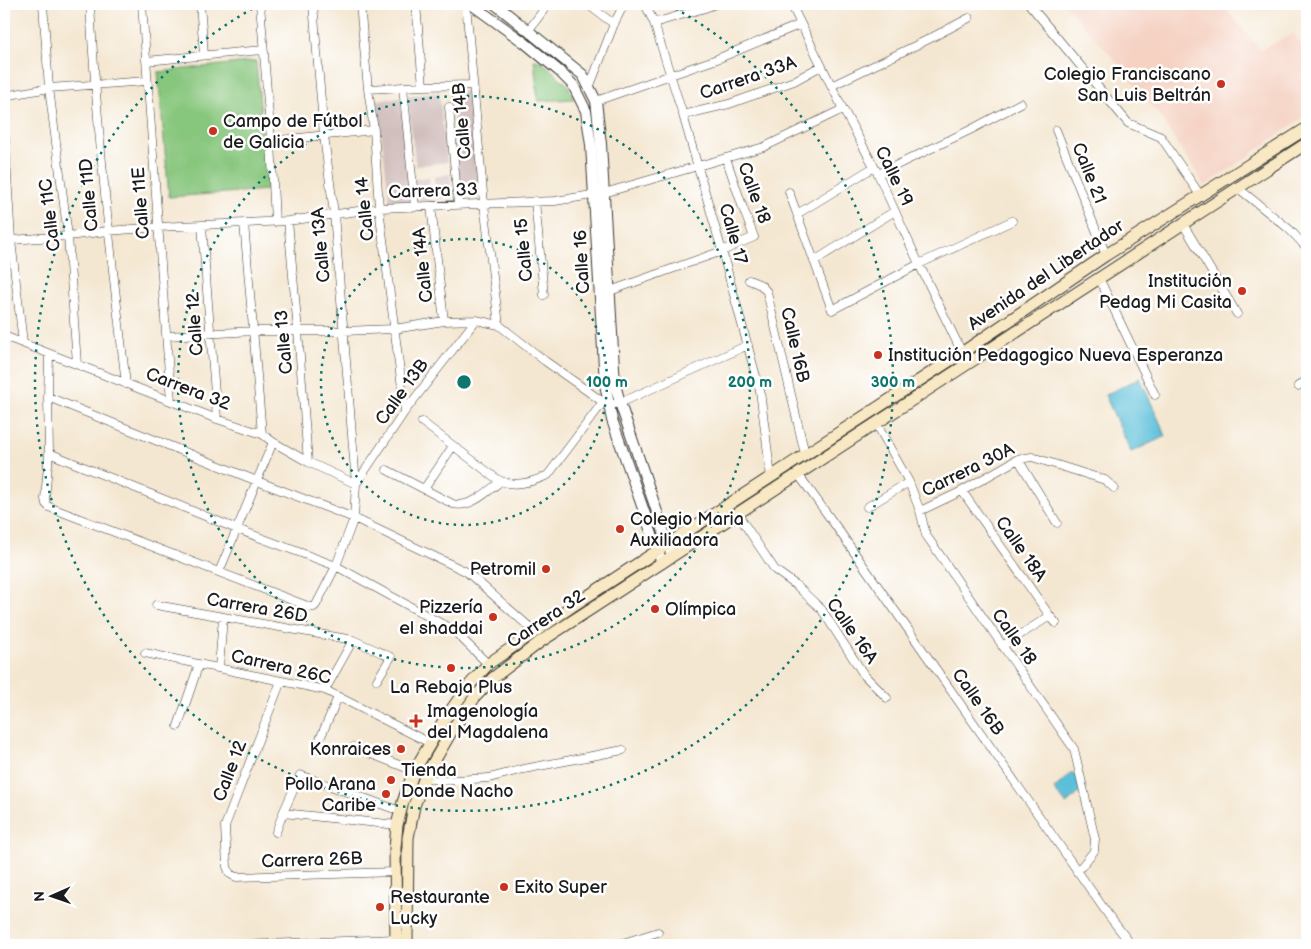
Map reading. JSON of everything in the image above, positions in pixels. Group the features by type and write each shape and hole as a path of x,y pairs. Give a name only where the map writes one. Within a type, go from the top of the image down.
{"main road":[{"name":"Avenida del Libertador","path":"407,945 408,838 420,774 430,743 444,720 466,689 488,664 534,631 962,352 1106,254 1307,128"},
{"name":"Avenida del Libertador","path":"672,556 1307,143"},
{"name":"Carrera 32","path":"454,727 475,697 492,678 540,642 672,556"},
{"name":"Avenida del Libertador","path":"396,942 395,848 400,811 420,774 454,727"}],"street":[{"name":"Calle 11C","path":"43,4 49,88 68,236 77,364"},
{"name":"Calle 11D","path":"90,4 94,84 108,231 126,384"},
{"name":"Calle 11E","path":"142,4 172,401"},
{"path":"200,4 204,55"},
{"path":"260,4 271,141 275,222"},
{"name":"Calle 13A","path":"219,572 314,607 336,566 354,518 356,484 334,214 324,136 313,4"},
{"name":"Calle 14","path":"360,4 368,90 374,130 379,208 405,411"},
{"path":"416,4 423,86"},
{"name":"Calle 14B","path":"466,4 484,204 499,324"},
{"name":"Calle 16","path":"471,4 525,42 559,71 573,85 586,111 599,194 610,291 615,385 672,556"},
{"name":"Calle 16","path":"495,4 583,75 596,101 602,144 599,194 606,404 662,563"},
{"path":"528,30 548,4"},
{"path":"587,4 614,24"},
{"path":"589,88 614,24 624,4"},
{"name":"Calle 17","path":"645,4 654,23 672,75 748,345 760,391 771,477"},
{"path":"654,23 715,4"},
{"name":"Calle 19","path":"791,4 831,86 876,171 967,363"},
{"path":"1029,4 1128,123 1161,137 1200,195"},
{"path":"831,86 969,18"},
{"path":"596,101 717,59 800,24"},
{"path":"146,61 263,50"},
{"name":"Carrera 33A","path":"683,115 729,104 794,81 821,66"},
{"path":"4,96 49,88 147,81"},
{"path":"368,90 473,85"},
{"name":"Calle 14A","path":"402,87 415,207"},
{"path":"796,214 876,171 970,130 1021,103"},
{"path":"450,107 458,205"},
{"name":"Carrera 33","path":"11,240 158,227 288,221 379,208 555,201 599,194 764,147 843,109"},
{"path":"4,126 6,189 23,343"},
{"path":"271,141 374,130"},
{"name":"Calle 21","path":"1056,130 1106,254"},
{"name":"Calle 18","path":"722,251 754,237 742,208 726,158"},
{"path":"1238,188 1289,229 1307,248"},
{"path":"789,192 832,310 919,264 1012,221"},
{"name":"Calle 15","path":"535,201 544,295"},
{"name":"Calle 14A","path":"431,206 444,321"},
{"path":"814,261 895,211"},
{"name":"Calle 13","path":"288,221 308,462"},
{"path":"244,223 262,434"},
{"path":"1183,224 1237,314"},
{"name":"Calle 12","path":"202,226 217,419"},
{"path":"610,291 722,251"},
{"path":"1099,278 1155,395"},
{"name":"Calle 16B","path":"749,280 760,285 767,292 806,454"},
{"path":"166,336 254,331 394,329 444,321 476,320 499,324 545,361 606,404 620,403 748,345"},
{"name":"Calle 13B","path":"356,484 405,411 476,320"},
{"name":"Carrera 32","path":"4,336 217,419 262,434 308,462 356,484"},
{"path":"49,354 49,453 46,499 46,504 49,506 219,572 273,442"},
{"path":"1298,386 1307,380"},
{"path":"48,397 354,518 467,572 534,631"},
{"path":"422,422 501,481 510,484 530,482 548,475 606,404"},
{"name":"Calle 18","path":"876,423 909,482 920,510 926,535 1074,749 1095,839 1094,851 1078,872"},
{"path":"424,489 453,446"},
{"path":"49,453 237,529 336,566 453,630 488,664"},
{"name":"Carrera 30A","path":"920,510 962,491 1018,459 1032,458 1105,480 1114,488"},
{"path":"1018,459 1057,523"},
{"path":"387,470 453,504 461,506 470,503 501,481"},
{"name":"Calle 16B","path":"798,474 1108,916 1130,943 1136,945"},
{"path":"866,507 909,482"},
{"name":"Calle 18A","path":"962,491 1056,623"},
{"name":"Calle 16A","path":"737,514 775,570 797,586 822,610 864,675 886,698"},
{"name":"Carrera 26D","path":"156,605 353,640 391,657 377,680"},
{"path":"1002,646 1050,616"},
{"path":"219,668 223,617"},
{"path":"324,690 353,640"},
{"name":"Carrera 26C","path":"145,653 324,690 430,743"},
{"path":"178,726 199,664"},
{"name":"Calle 12","path":"230,874 227,867 225,826 281,681"},
{"path":"316,748 338,697"},
{"path":"354,747 440,781 489,778 563,761 623,750"},
{"path":"276,832 300,775 400,811"},
{"path":"283,813 397,825"},
{"name":"Carrera 26B","path":"230,874 236,877 396,872"},
{"path":"621,945 658,932"},
{"path":"242,945 396,942"}],"shaded area":[{"name":"Colegio Franciscano San Luis Beltrán","path":"1064,4 1233,4 1226,9 1261,50 1294,33 1307,53 1307,115 1205,186 1159,115 1108,52"},
{"path":"469,91 479,194 459,196 452,93"},
{"path":"439,92 447,162 416,166 407,97"},
{"path":"401,98 412,203 390,205 377,100"},
{"path":"450,174 453,198 435,200 434,177"},
{"path":"429,177 431,201 416,201 413,179"}],"green space":[{"path":"534,60 541,61 568,85 574,99 538,101"},
{"name":"Campo de Fútbol de Galicia","path":"256,61 268,190 169,197 158,72"}],"water":[{"path":"1140,378 1166,436 1131,452 1105,395"},
{"path":"1072,772 1086,787 1066,804 1054,789"}],"place":[{"name":"Colegio Franciscano San Luis Beltrán","path":"1221,84"},
{"name":"Campo de Fútbol de Galicia","path":"213,131"},
{"name":"Institución Pedag Mi Casita","path":"1242,291"},
{"name":"Institución Pedagogico Nueva Esperanza","path":"878,355"},
{"name":"Colegio Maria Auxiliadora","path":"620,529"},
{"name":"Petromil","path":"546,569"},
{"name":"Olímpica","path":"655,609"},
{"name":"Pizzería el shaddai","path":"493,617"},
{"name":"La Rebaja Plus","path":"451,668"},
{"name":"Imagenología del Magdalena","path":"416,721"},
{"name":"Konraices","path":"401,749"},
{"name":"Tienda Donde Nacho","path":"391,780"},
{"name":"Pollo Arana Caribe","path":"386,794"},
{"name":"Exito Super","path":"504,887"},
{"name":"Restaurante Lucky","path":"380,907"}]}
